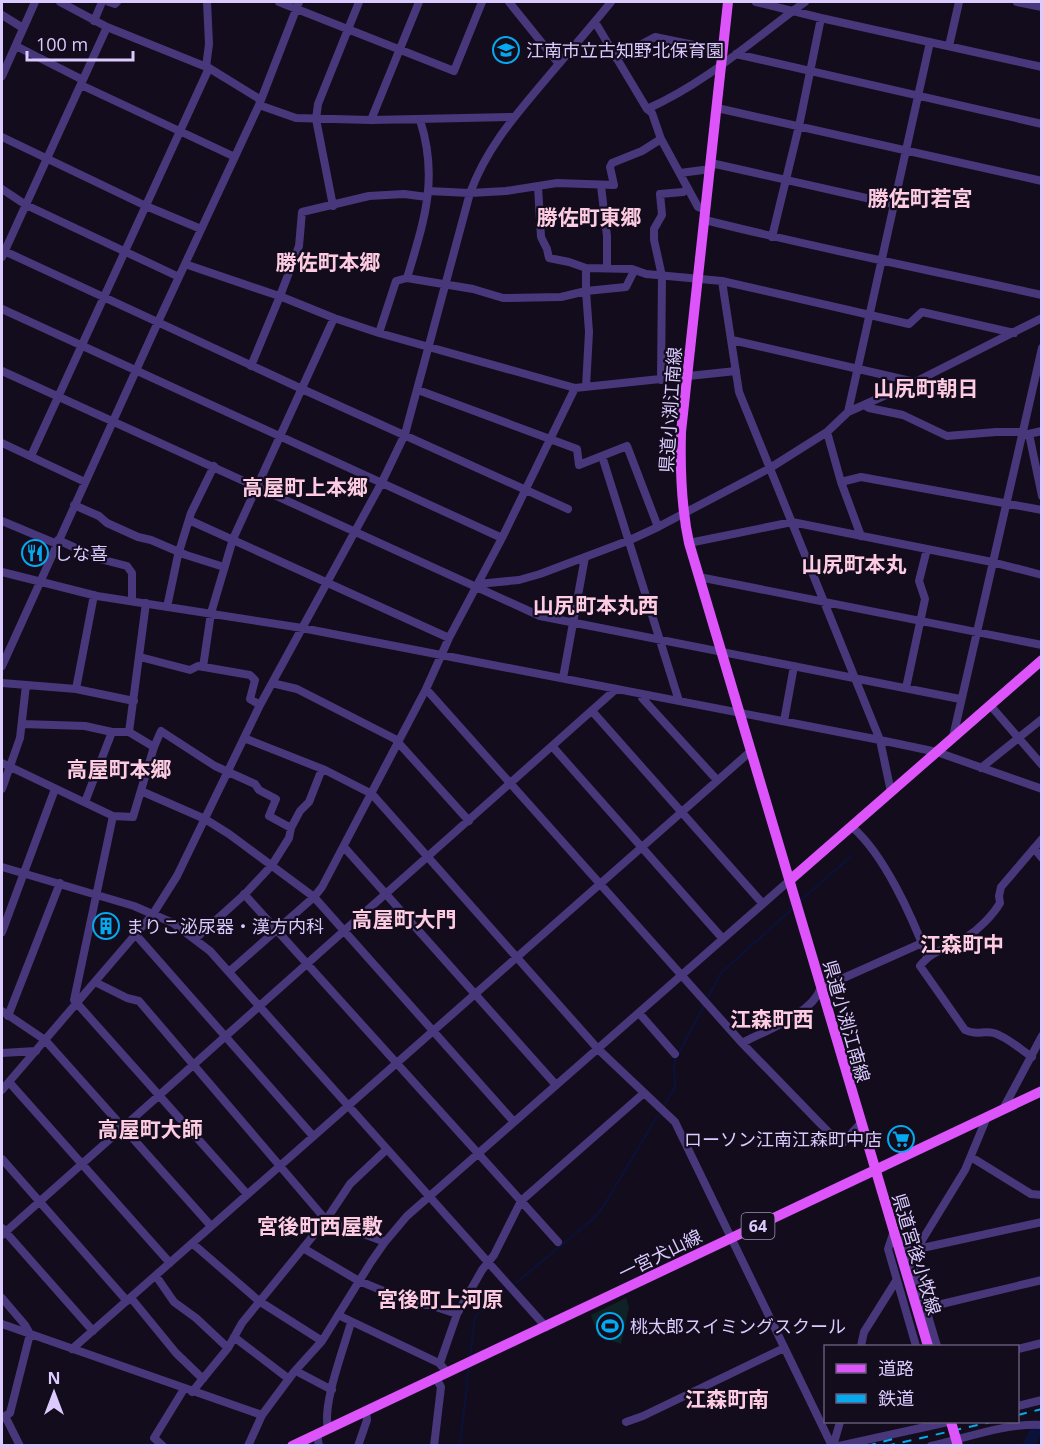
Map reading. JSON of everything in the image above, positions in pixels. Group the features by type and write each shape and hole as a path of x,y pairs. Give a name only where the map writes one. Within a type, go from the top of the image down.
{"main road":[{"name":"県道小渕江南線","path":"728,2 681,432 680,470 683,514 689,543 721,652 860,1124 876,1170"},
{"path":"790,880 1041,660"},
{"name":"一宮犬山線","path":"292,1446 1041,1091"},
{"name":"県道宮後小牧線","path":"876,1170 927,1345"},
{"path":"950,1423 963,1443"}],"street":[{"path":"2,76 35,2"},
{"path":"60,2 107,27 207,68 260,102 296,118 420,120 513,117"},
{"path":"94,21 102,2"},
{"path":"109,2 115,4 117,2"},
{"path":"31,456 207,68 209,44 207,2"},
{"path":"279,2 298,5 348,30 454,71 482,2"},
{"path":"333,206 316,118 318,104 359,2"},
{"path":"371,120 419,2"},
{"path":"509,2 559,64"},
{"path":"2,1090 153,914 177,876 260,705 328,583 405,434 470,193 491,147 513,117 611,2"},
{"path":"756,2 1041,67"},
{"path":"647,109 663,102 721,66 805,2"},
{"path":"950,46 959,2"},
{"path":"1017,2 1041,7"},
{"path":"2,666 260,102 298,5"},
{"path":"2,15 23,28"},
{"path":"772,237 800,126 821,18"},
{"path":"595,22 647,109 652,113 661,139 698,207 706,215 772,237 1041,295"},
{"path":"107,27 2,253 568,509"},
{"path":"616,58 655,37 723,51"},
{"path":"848,412 930,42"},
{"path":"16,45 82,82 235,157"},
{"path":"736,54 1041,124"},
{"path":"717,108 1041,181"},
{"path":"407,278 423,222 428,194 430,162 428,143 420,120"},
{"path":"2,137 201,230"},
{"path":"251,366 298,246 302,212 387,194 470,193 569,183 614,185 610,167 612,163 642,151 661,139"},
{"path":"680,173 711,166 893,204"},
{"path":"601,186 607,236 607,267"},
{"path":"538,187 541,237 549,258 586,268 607,267 662,276 722,281 909,324 922,312 1014,333"},
{"path":"2,189 26,205 179,276"},
{"path":"661,380 662,276 654,240 654,229 662,215 660,194 683,192 688,189"},
{"path":"185,264 379,333 575,388 736,371"},
{"path":"586,268 589,333 586,387"},
{"path":"379,333 396,281 407,278 473,289 503,298 561,297 586,291 626,287 634,271"},
{"path":"722,281 739,392 880,740 891,792"},
{"path":"2,309 502,538"},
{"path":"203,667 211,614 233,539 334,318"},
{"path":"477,586 519,580 658,528 770,468 827,432 848,412 915,382 1041,318"},
{"path":"732,340 915,382"},
{"path":"952,737 1005,504 1024,434 1040,364 1041,348"},
{"path":"2,371 540,616 960,699"},
{"path":"230,971 314,897 344,847 502,538 575,388"},
{"path":"418,390 577,449 579,465 627,446 658,528"},
{"path":"864,405 903,415 947,436 996,432 1024,434 1041,431"},
{"path":"827,432 861,536"},
{"path":"1024,434 1041,496"},
{"path":"2,443 85,482"},
{"path":"602,456 680,701"},
{"path":"167,607 179,552 189,520 214,466"},
{"path":"842,482 861,477 1041,510"},
{"path":"74,505 138,537 224,567"},
{"path":"189,520 449,638"},
{"path":"2,521 100,559 127,566 132,573 132,601"},
{"path":"689,543 792,522 992,562 1041,575"},
{"path":"906,688 925,599 919,581 927,549"},
{"path":"563,678 585,557"},
{"path":"2,572 94,596 302,628 880,740 937,752 1041,789"},
{"path":"699,577 1041,645"},
{"path":"76,689 94,596"},
{"path":"129,732 146,603"},
{"path":"140,657 190,670 195,666 249,675 255,680 250,699 260,705"},
{"path":"784,722 794,666"},
{"path":"2,683 76,689 134,701"},
{"path":"272,683 297,689 399,742 469,821"},
{"path":"2,789 6,765 22,724 26,685"},
{"path":"426,688 681,976 841,1145 860,1124"},
{"path":"93,1331 3,1231 39,1203 81,1163 616,689"},
{"path":"642,694 642,698 717,780"},
{"path":"990,705 1041,765"},
{"path":"592,711 763,904"},
{"path":"981,768 1041,719"},
{"path":"22,724 85,726 112,732 129,732 154,747"},
{"path":"6,765 113,816 133,817 161,731 228,773 255,784 260,790 276,799 269,816 291,828"},
{"path":"85,802 112,732"},
{"path":"244,738 322,769 372,794 598,1049 675,1122 833,1446"},
{"path":"552,746 723,939"},
{"path":"72,1349 751,752"},
{"path":"195,939 272,865 289,838 291,828 302,807 309,802 322,769"},
{"path":"2,932 56,789"},
{"path":"141,791 205,819 314,897 514,1122"},
{"path":"113,816 73,995 76,1003 247,1194"},
{"path":"852,827 863,836 894,886 927,956"},
{"path":"1032,1057 1003,1037 991,1032 973,1034 965,1030 920,966 927,956 969,936 996,910 1000,903 1001,887 1041,839"},
{"path":"344,847 556,1085"},
{"path":"1034,848 1041,858"},
{"path":"2,867 60,883 153,914 195,939 230,971 546,1327"},
{"path":"248,1446 262,1415 322,1341 385,1242 407,1216 790,880"},
{"path":"60,883 5,1014 45,1040 211,1226"},
{"path":"244,894 558,1242"},
{"path":"136,934 313,1136"},
{"path":"742,1043 792,1017 816,999 821,988 922,943"},
{"path":"95,982 127,998 139,1001 326,1220 385,1242"},
{"path":"639,1013 675,1054"},
{"path":"1003,1110 1041,1036"},
{"path":"2,1053 36,1051"},
{"path":"9,1082 170,1263"},
{"path":"440,1363 457,1314 482,1269 489,1262 521,1201 644,1093"},
{"path":"912,1251 954,1189 971,1157 987,1117"},
{"path":"163,1446 151,1442 188,1390 202,1379 228,1348 242,1323 326,1220 350,1184 387,1149"},
{"path":"971,1157 1032,1194 1041,1196"},
{"path":"2,1159 39,1203 202,1379"},
{"path":"912,1251 1041,1222"},
{"path":"915,1345 888,1249 893,1234 906,1243 912,1251 936,1345"},
{"path":"192,1243 260,1301 322,1341"},
{"path":"303,1248 359,1281 418,1305 430,1305 457,1314"},
{"path":"156,1276 174,1302 196,1318 228,1348"},
{"path":"925,1308 1041,1280"},
{"path":"861,1345 864,1332 896,1281"},
{"path":"2,1298 30,1334 6,1416"},
{"path":"338,1316 440,1363 448,1373"},
{"path":"328,1429 326,1421 332,1390 351,1322"},
{"path":"2,1324 262,1415"},
{"path":"234,1337 289,1379"},
{"path":"1019,1348 1041,1343"},
{"path":"626,1422 784,1348"},
{"path":"296,1371 332,1390"},
{"path":"434,1446 441,1387 436,1378"},
{"path":"1019,1406 1041,1400"},
{"path":"2,1405 20,1446"},
{"path":"358,1446 367,1420 366,1411"},
{"path":"833,1446 840,1423"},
{"path":"839,1446 944,1423"},
{"path":"931,1446 963,1443 1004,1428 1028,1424 1041,1425"},
{"path":"317,1434 319,1446"}],"green space":[{"name":"桃太郎スイミングスクール","path":"626,1298 629,1307 621,1344 598,1336 591,1315"}],"waterway":[{"path":"799,902 851,856"},
{"path":"707,999 721,973 793,908"},
{"path":"665,1104 675,1087 675,1060 705,1004"},
{"path":"516,1283 592,1220 603,1207 658,1115"},
{"path":"470,1358 475,1317 506,1291"},
{"path":"460,1446 469,1366"},
{"path":"1028,1446 1037,1430 1042,1427"}],"railway":[{"path":"1019,1415 1042,1409"},
{"path":"886,1446 987,1423"},
{"path":"867,1446 893,1439"}],"place":[{"name":"江南市立古知野北保育園","path":"506,50"},
{"name":"しな喜","path":"35,553"},
{"name":"まりこ泌尿器・漢方内科","path":"106,926"},
{"name":"ローソン江南江森町中店","path":"901,1139"},
{"name":"桃太郎スイミングスクール","path":"610,1326"}],"district":[{"name":"勝佐町若宮","path":"920,198"},
{"name":"勝佐町東郷","path":"589,217"},
{"name":"勝佐町本郷","path":"328,262"},
{"name":"山尻町朝日","path":"926,388"},
{"name":"高屋町上本郷","path":"305,487"},
{"name":"山尻町本丸","path":"854,564"},
{"name":"山尻町本丸西","path":"596,605"},
{"name":"高屋町本郷","path":"119,769"},
{"name":"高屋町大門","path":"404,919"},
{"name":"江森町中","path":"962,944"},
{"name":"江森町西","path":"772,1019"},
{"name":"高屋町大師","path":"150,1129"},
{"name":"宮後町西屋敷","path":"320,1226"},
{"name":"宮後町上河原","path":"440,1299"},
{"name":"江森町南","path":"727,1399"}]}
